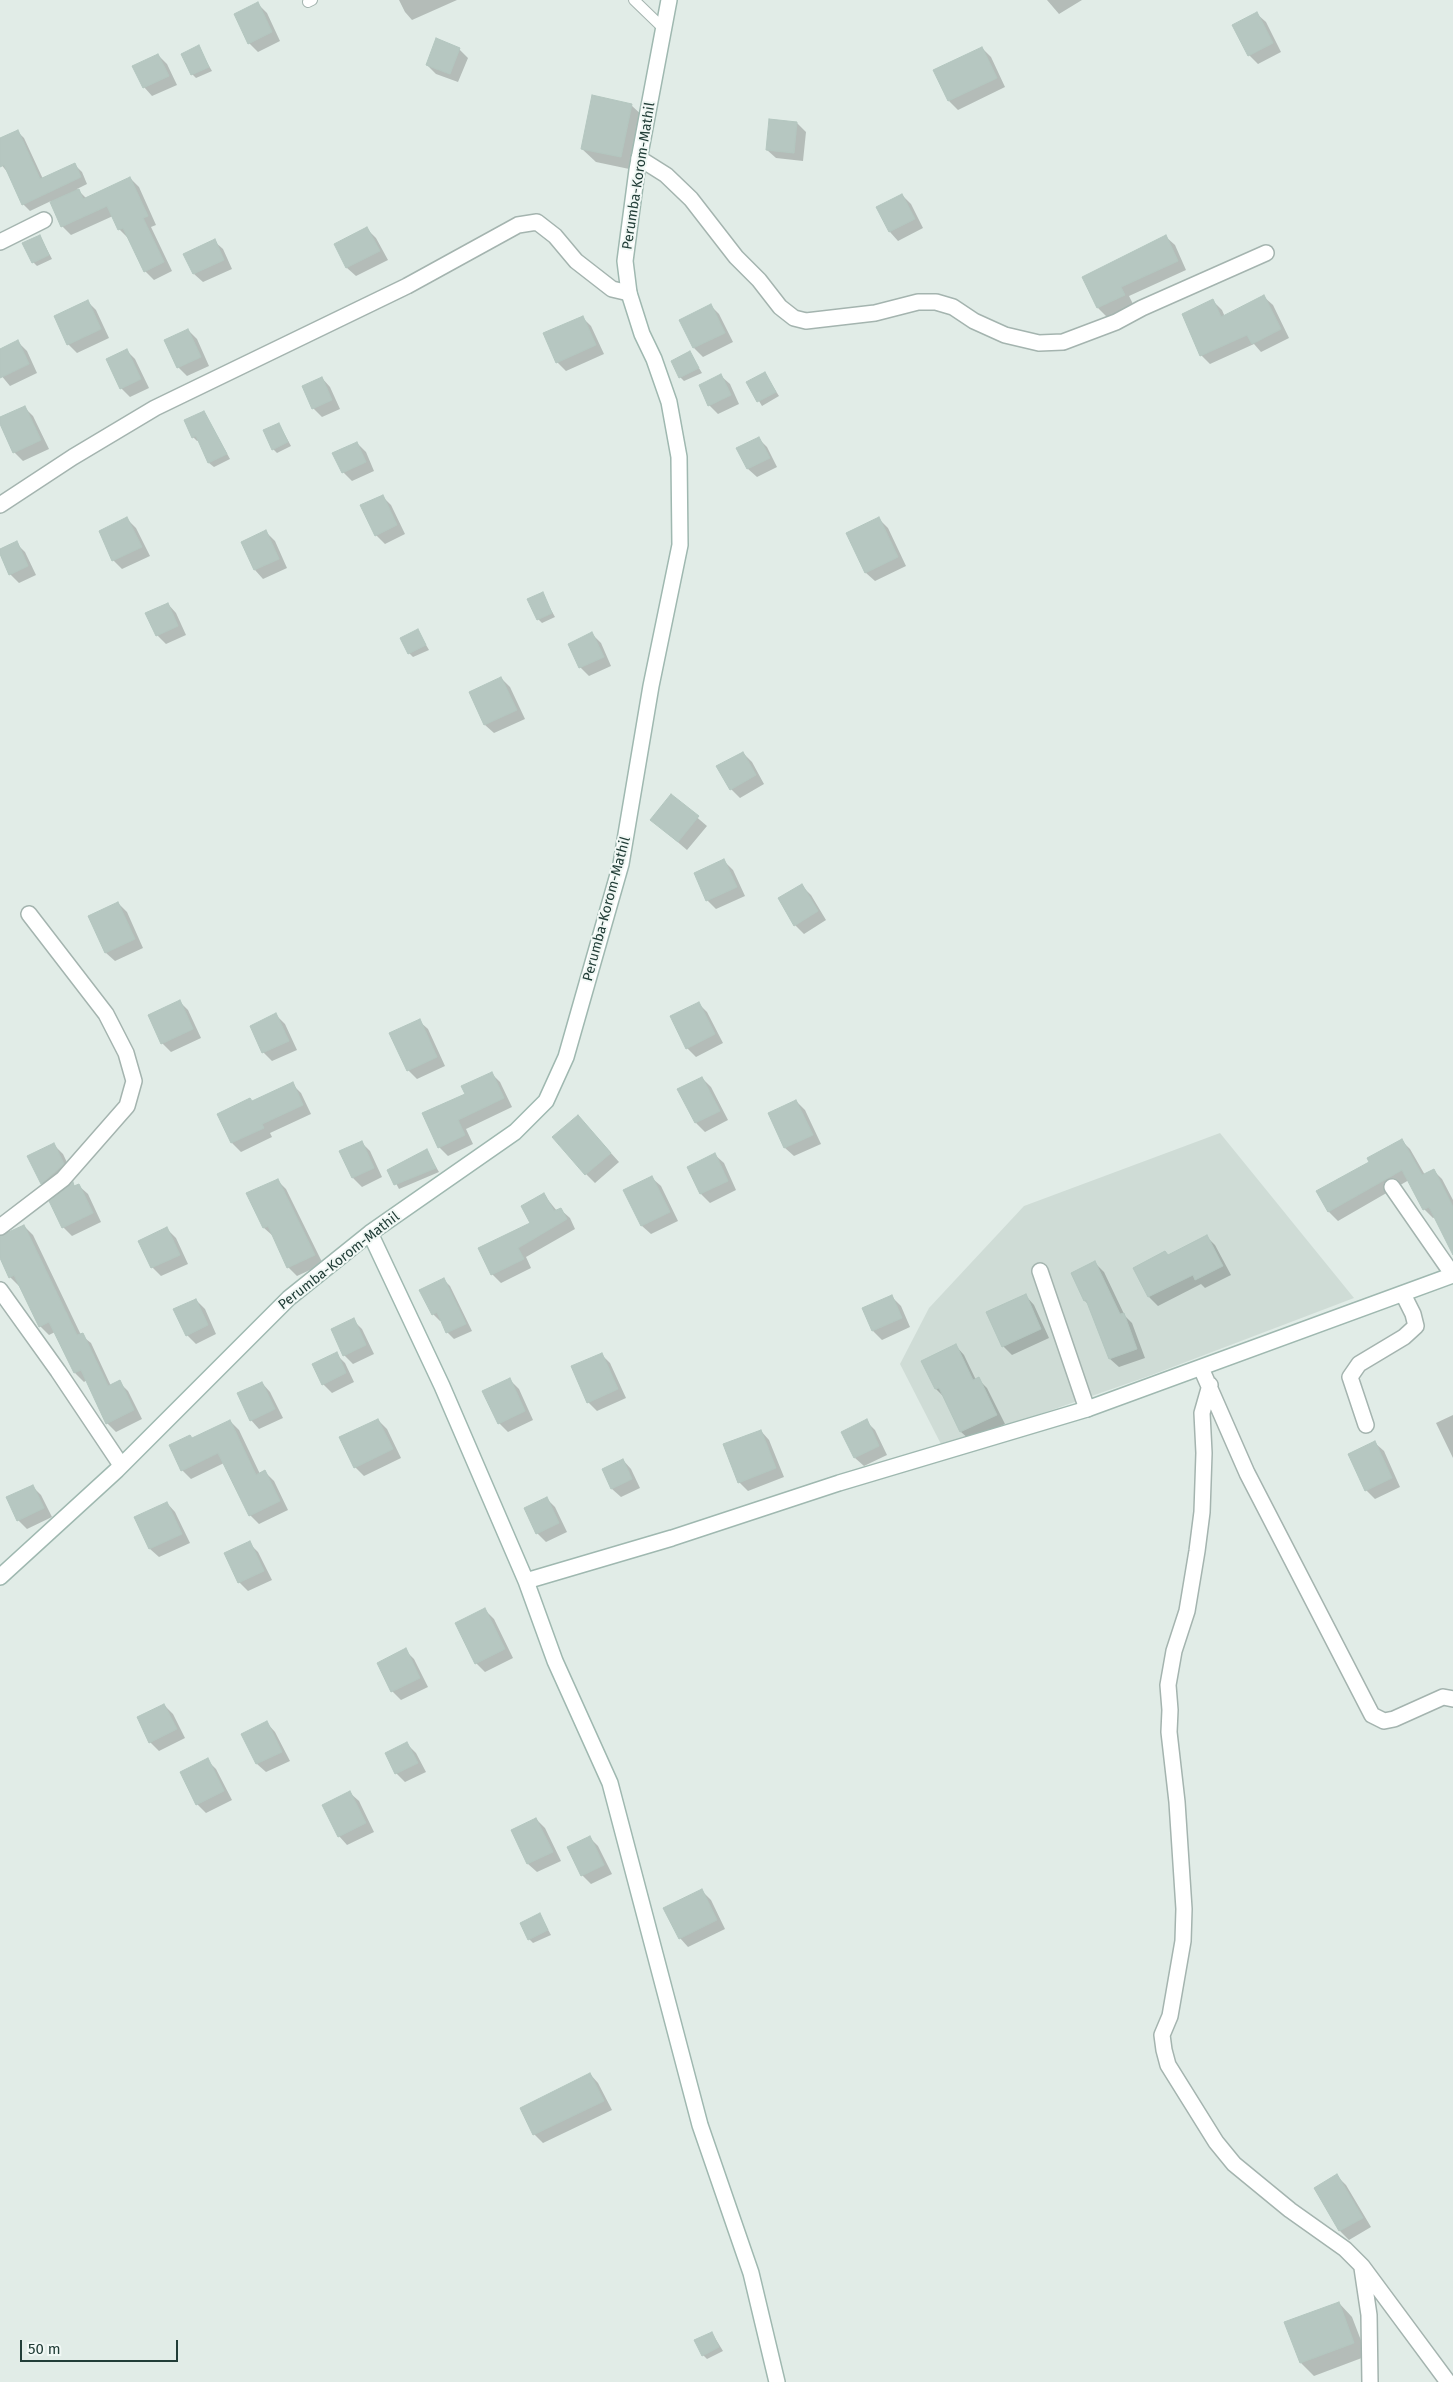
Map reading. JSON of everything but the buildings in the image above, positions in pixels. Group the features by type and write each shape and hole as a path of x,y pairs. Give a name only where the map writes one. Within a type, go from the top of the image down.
{"street":[{"name":"Perumba-Korom-Mathil","path":"0,1577 121,1465 289,1298 370,1233 515,1132 546,1101 566,1057 621,864 651,686 680,545 680,457 669,402 654,359 642,334 629,293 625,261 639,158 670,0"},
{"path":"639,158 666,175 691,198 736,257 759,280 780,307 794,318 806,321 875,313 918,302 936,302 953,307 974,321 1005,335 1039,343 1063,342 1116,322 1142,308 1266,253"},
{"path":"0,242 44,220"},
{"path":"0,505 73,457 155,408 407,286 518,225 537,222 555,236 576,261 612,289 629,293"},
{"path":"0,1227 70,1172 127,1106 134,1081 126,1053 106,1014 29,914"},
{"path":"526,1581 672,1538 839,1483 1087,1409 1453,1275 1392,1187"},
{"path":"370,1233 442,1386 526,1581 555,1661 610,1783 700,2125 751,2273 776,2382"},
{"path":"1040,1271 1087,1409"},
{"path":"0,1290 58,1371 121,1465"},
{"path":"1366,1425 1350,1377 1359,1364 1404,1337 1416,1326 1413,1314 1403,1294"},
{"path":"1201,1368 1252,1482 1372,1715 1384,1721 1394,1719 1443,1697 1453,1699"},
{"path":"1210,1385 1202,1413 1204,1453 1202,1512 1198,1551 1187,1611 1174,1651 1168,1685 1170,1710 1168,1732 1177,1802 1184,1909 1183,1940 1170,2016 1162,2035 1164,2050 1168,2065 1216,2142 1234,2164 1290,2210 1345,2249 1362,2266 1448,2382"},
{"path":"1362,2266 1369,2315 1370,2382"}],"lane":[{"path":"634,0 664,30"}],"shaded area":[{"path":"1220,1133 1354,1298 1149,1376 943,1448 900,1364 929,1308 1024,1206"}]}
